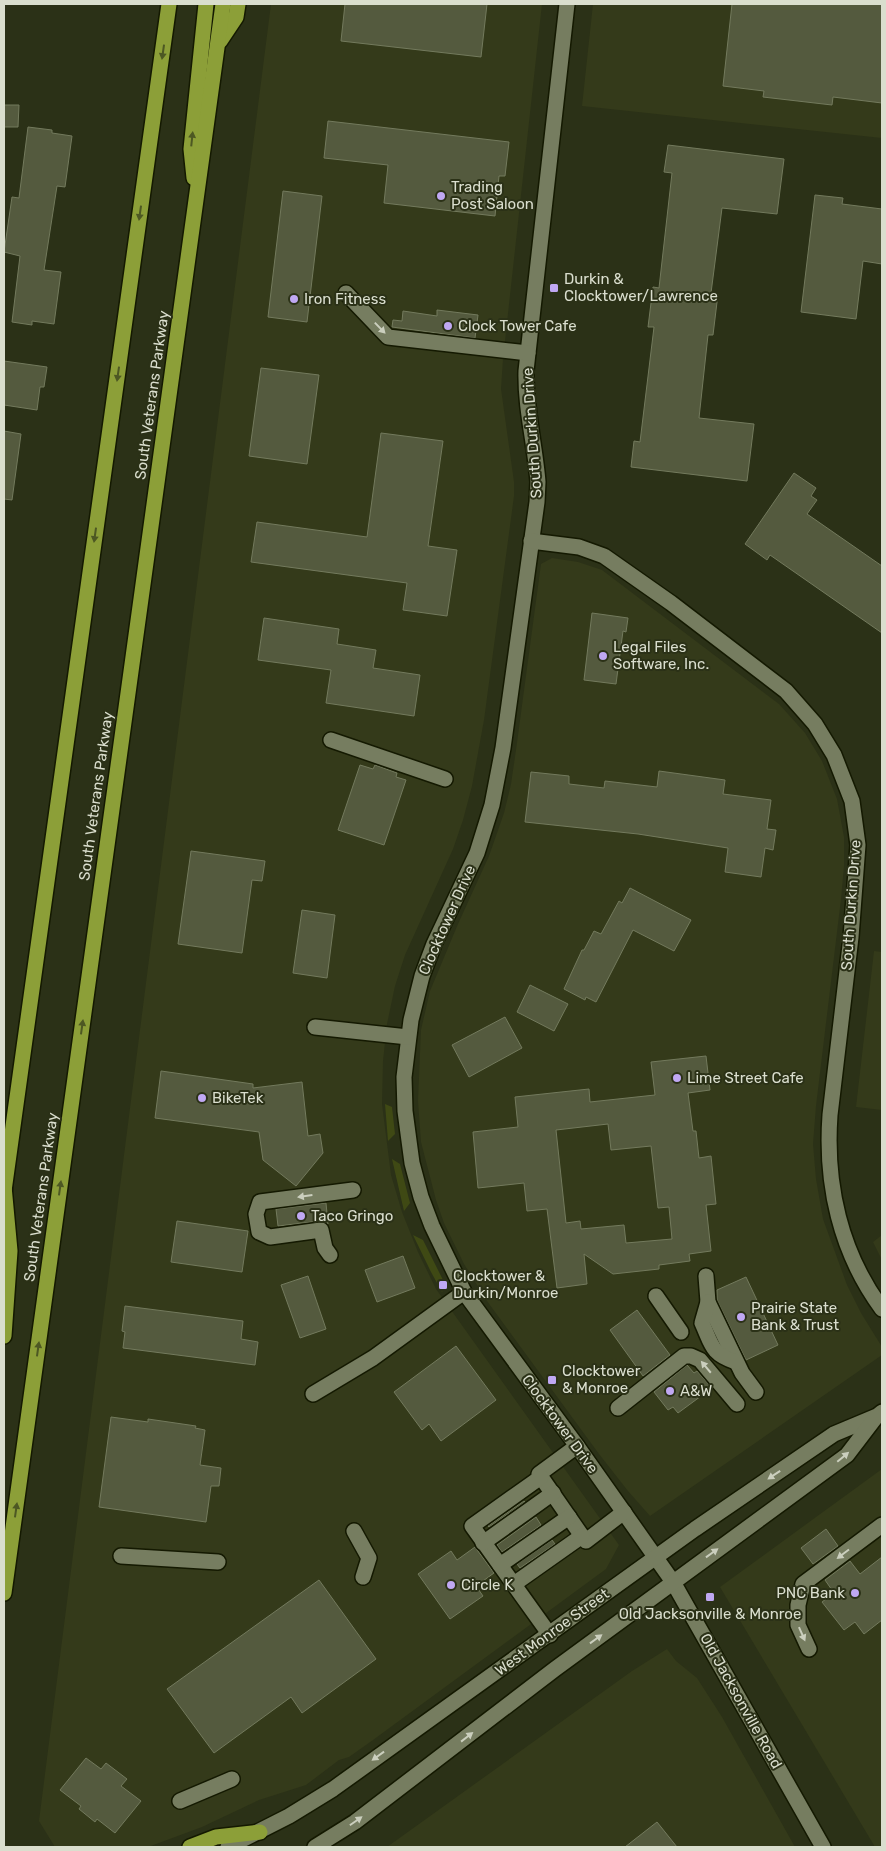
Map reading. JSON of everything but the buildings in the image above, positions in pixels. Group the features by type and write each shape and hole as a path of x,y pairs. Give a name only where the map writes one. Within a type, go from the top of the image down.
{"highway":[{"path":"4,1191 169,4"},
{"path":"196,205 191,149 206,4"},
{"name":"South Veterans Parkway","path":"4,1593 224,4"},
{"path":"218,44 236,18 238,4"},
{"path":"4,1186 10,1251 4,1336"},
{"path":"190,1847 216,1837 260,1832"}],"street":[{"name":"South Durkin Drive","path":"567,4 528,353 527,402 538,482 531,541 579,547 604,556 671,603 786,691 815,724 838,765 852,801 858,845 855,896 830,1115 828,1141 830,1172 837,1212 846,1242 863,1278 882,1309"},
{"path":"346,293 388,337 528,353"},
{"name":"Clocktower Drive","path":"531,541 503,748 492,806 477,853 431,952 415,1001 408,1037 404,1077 405,1111 412,1163 432,1226 464,1292 656,1557"},
{"path":"331,740 445,779"},
{"path":"315,1027 408,1037"},
{"path":"330,1255 324,1248 321,1230 270,1237 259,1232 256,1214 260,1202 353,1190"},
{"path":"706,1276 708,1302 736,1362 756,1392"},
{"path":"313,1394 373,1358 464,1292"},
{"path":"656,1296 681,1332"},
{"path":"618,1408 684,1356 692,1356 700,1360 738,1404"},
{"name":"West Monroe Street","path":"228,1847 260,1832 333,1789 550,1635 656,1557 834,1434 879,1414"},
{"name":"West Monroe Street","path":"315,1847 355,1822 555,1669 847,1455 879,1414"},
{"path":"577,1446 539,1474 582,1536 586,1541 624,1512"},
{"path":"542,1477 472,1526 550,1635"},
{"path":"483,1543 553,1493"},
{"path":"500,1565 569,1517"},
{"path":"809,1649 798,1625 798,1605 803,1584 882,1525"},
{"path":"354,1531 369,1558 363,1577"},
{"path":"514,1584 582,1536"},
{"path":"121,1556 218,1562"},
{"name":"Old Jacksonville Road","path":"656,1557 673,1582 823,1847"},
{"path":"180,1801 232,1779"}],"shaded area":[{"path":"271,4 542,4 501,389 514,482 514,496 484,720 472,786 463,820 453,849 405,955 395,986 387,1024 383,1061 382,1104 391,1175 402,1212 418,1252 436,1289 619,1545 606,1569 373,1740 349,1757 339,1760 306,1785 259,1800 202,1827 148,1847 55,1847 39,1821"},
{"path":"593,4 882,4 882,138 582,106"},
{"path":"552,558 578,562 602,570 779,704 805,733 822,761 837,799 844,837 841,899 813,1144 816,1179 823,1219 847,1285 861,1313 882,1347 882,1355 650,1516 599,1454 487,1301 464,1264 444,1223 421,1142 418,1101 421,1030 430,991 489,856 504,813 511,784 541,564"},
{"path":"874,951 882,952 882,1110 856,1107"},
{"path":"385,1104 392,1107 395,1134 388,1141"},
{"path":"392,1159 400,1164 410,1203 404,1211"},
{"path":"413,1235 423,1240 444,1282 445,1286 442,1292 431,1272"},
{"path":"882,1235 882,1260 873,1242"},
{"path":"882,1469 882,1847 875,1847 720,1587"},
{"path":"667,1649 676,1661 697,1678 722,1717 795,1847 387,1847 632,1671"}],"place":[{"name":"Trading Post Saloon","path":"441,196"},
{"name":"Durkin & Clocktower/Lawrence","path":"554,288"},
{"name":"Iron Fitness","path":"294,299"},
{"name":"Clock Tower Cafe","path":"448,326"},
{"name":"Legal Files Software, Inc.","path":"603,656"},
{"name":"Lime Street Cafe","path":"677,1078"},
{"name":"BikeTek","path":"202,1098"},
{"name":"Taco Gringo","path":"301,1216"},
{"name":"Clocktower & Durkin/Monroe","path":"443,1285"},
{"name":"Prairie State Bank & Trust","path":"741,1317"},
{"name":"Clocktower & Monroe","path":"552,1380"},
{"name":"A&W","path":"670,1391"},
{"name":"Circle K","path":"451,1585"},
{"name":"PNC Bank","path":"855,1593"},
{"name":"Old Jacksonville & Monroe","path":"710,1597"}]}
